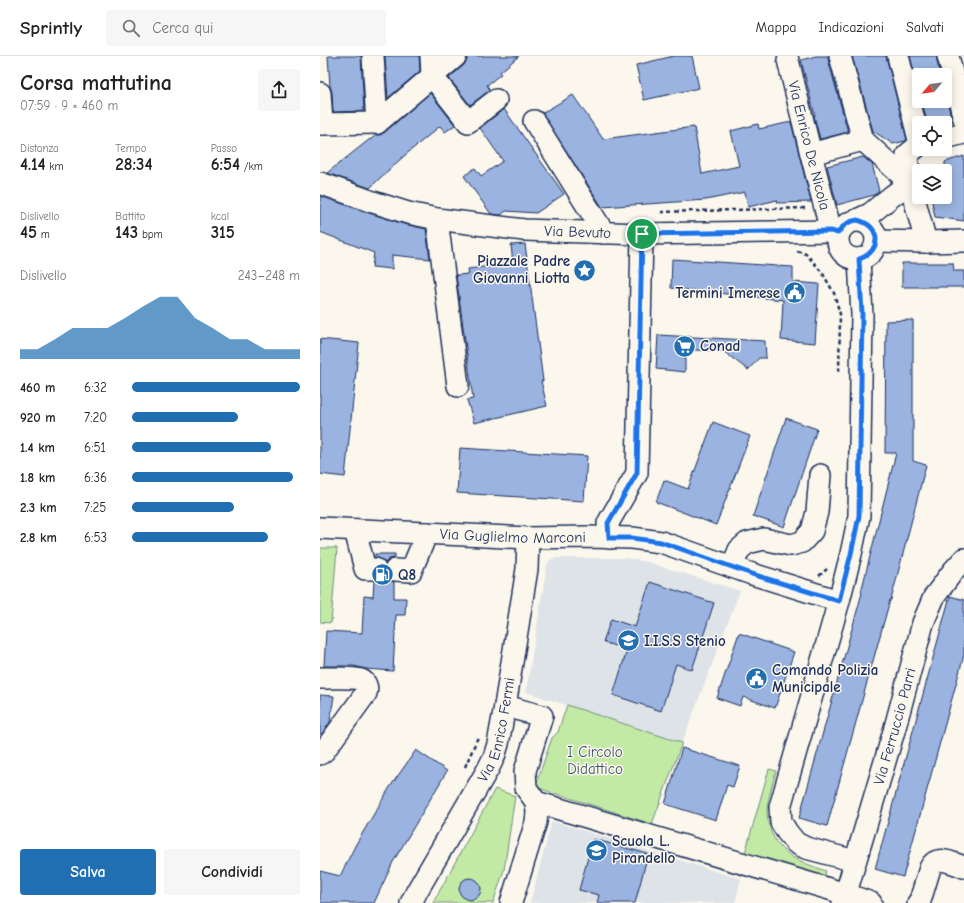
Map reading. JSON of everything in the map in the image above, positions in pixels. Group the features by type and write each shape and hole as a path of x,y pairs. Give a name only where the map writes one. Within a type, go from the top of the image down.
{"street":[{"path":"373,56 378,123"},
{"path":"431,56 432,76 468,122 496,100"},
{"path":"320,92 321,124 378,123 456,56"},
{"path":"840,56 863,140 910,183"},
{"path":"898,56 913,116"},
{"path":"948,56 964,119"},
{"name":"Via Enrico De Nicola","path":"788,60 811,154 835,232"},
{"path":"534,121 604,233"},
{"path":"952,136 964,133"},
{"path":"811,154 863,140"},
{"path":"912,151 907,155 910,183 926,242"},
{"name":"Via Bevuto","path":"321,183 370,201 437,220 524,230 642,234 835,232"},
{"path":"857,220 869,224 873,229 876,241 871,253 859,259 847,256 842,252 838,246 835,232 851,221 870,214 910,183"},
{"path":"437,220 458,386"},
{"path":"609,538 608,523 637,473 642,234"},
{"path":"876,241 964,241"},
{"path":"855,861 806,848 796,843 781,822 780,807 839,601 859,516 862,314 859,259"},
{"path":"732,567 739,550 747,543 764,539 791,545 802,542 812,532 817,512 820,475"},
{"name":"Via Guglielmo Marconi","path":"320,528 528,538 632,538 661,542 732,567 839,601"},
{"path":"355,530 365,568 411,571 427,534"},
{"name":"Via Enrico Fermi","path":"411,903 491,763 498,744 527,569 528,538"},
{"name":"Via Ferruccio Parri","path":"845,899 924,623 934,596 964,559"},
{"path":"320,678 361,680 366,684 367,690 324,751 320,754"},
{"path":"505,706 542,716 525,771 526,788 536,802 536,822 511,903"},
{"path":"536,802 845,899 871,903"},
{"path":"918,903 920,901 930,868 936,860 942,860 964,867"}],"path":[{"path":"661,212 806,208"},
{"path":"794,250 806,254 823,274 834,293 840,314 839,374"},
{"path":"465,767 480,732"}],"shaded area":[{"name":"I.I.S.S Stenio","path":"556,558 624,558 647,562 740,591 682,743 526,692 547,565 549,561"},
{"name":"Scuola L. Pirandello","path":"552,821 741,879 735,903 530,903"}],"green space":[{"path":"320,548 337,548 331,623 320,622"},
{"name":"I Circolo Didattico","path":"567,705 682,743 652,824 535,787 552,738 558,732"},
{"path":"769,769 776,771 769,795 767,810 767,817 774,838 785,852 792,857 826,871 824,878 745,853"},
{"path":"495,789 515,796 504,870 493,903 433,903"}],"building":[{"path":"328,56 361,56 364,111 333,112"},
{"path":"385,56 419,56 420,71 388,98"},
{"path":"468,56 519,56 500,72 501,74 487,85 490,90 470,105 449,78 464,65"},
{"path":"674,56 692,56 699,88 644,100 636,65"},
{"path":"816,56 828,56 848,132 820,139 801,60"},
{"path":"852,56 886,56 907,140 893,144 873,131"},
{"path":"910,56 936,56 939,68 913,68"},
{"path":"430,93 455,125 445,132 440,126 404,156 370,188 327,173 370,139 385,132"},
{"path":"573,95 603,139 694,127 702,174 739,166 731,131 758,124 759,129 791,122 811,202 778,203 777,200 748,207 745,192 706,200 602,207 542,113"},
{"path":"924,108 949,108 951,116 925,116"},
{"path":"504,109 564,194 536,213 506,211 501,215 491,214 464,176 475,168 481,176 503,161 480,128"},
{"path":"964,156 964,221 935,217 932,204 952,204 952,164 945,164 945,162"},
{"path":"863,157 872,164 879,191 874,195 837,205 827,166"},
{"path":"320,196 404,224 426,229 430,259 392,255 392,269 372,267 374,253 320,232"},
{"path":"525,244 543,381 541,381 547,406 474,423 467,400 473,399 456,275 469,274 468,269 513,263 511,245"},
{"path":"672,259 793,267 793,282 819,284 815,343 781,340 783,300 671,288"},
{"path":"902,263 953,263 954,271 964,271 964,287 902,287"},
{"path":"913,320 913,461 926,465 891,600 827,826 799,818 862,593 861,592 896,453 885,453 886,321"},
{"path":"658,335 765,341 766,358 759,358 748,370 723,351 694,350 685,357 685,372 656,369"},
{"path":"320,339 359,343 345,477 320,474"},
{"path":"786,418 817,429 784,527 753,516"},
{"path":"713,422 750,436 716,525 656,502 664,480 688,489"},
{"path":"460,448 587,456 584,501 457,493"},
{"path":"375,554 395,554 395,558 389,559 385,563 381,559 375,557"},
{"path":"385,576 394,582 394,598 406,598 405,615 396,615 393,671 366,669 354,666 324,666 326,631 362,633 364,596 373,597 374,581 381,580"},
{"path":"650,582 714,603 692,670 676,664 661,711 613,695 627,650 603,642 611,619 635,627"},
{"path":"950,596 964,600 964,655 903,877 875,869"},
{"path":"739,633 794,652 775,708 743,697 740,706 717,698"},
{"path":"320,695 334,696 330,722 322,734 320,734"},
{"path":"682,748 740,766 733,787 727,785 716,820 665,804"},
{"path":"416,750 447,771 393,862 374,903 320,903 320,871 340,876 356,844 390,787"},
{"path":"593,839 648,854 635,903 597,903 599,895 579,890"},
{"path":"470,878 478,881 481,889 478,897 470,900 462,897 459,889 462,881"}],"place":[{"name":"Piazzale Padre Giovanni Liotta","path":"585,270"},
{"name":"Termini Imerese","path":"795,293"},
{"name":"Conad","path":"685,346"},
{"name":"Q8","path":"383,575"},
{"name":"I.I.S.S Stenio","path":"628,641"},
{"name":"Comando Polizia Municipale","path":"757,679"},
{"name":"Scuola L. Pirandello","path":"596,850"}],"route":[{"path":"857,220 869,224 873,229 876,241 874,247 871,253 859,259 862,314 859,516 839,601 752,574 661,542 632,538 609,538 608,523 637,473 642,234 831,231 838,233 846,224 857,220"}]}
